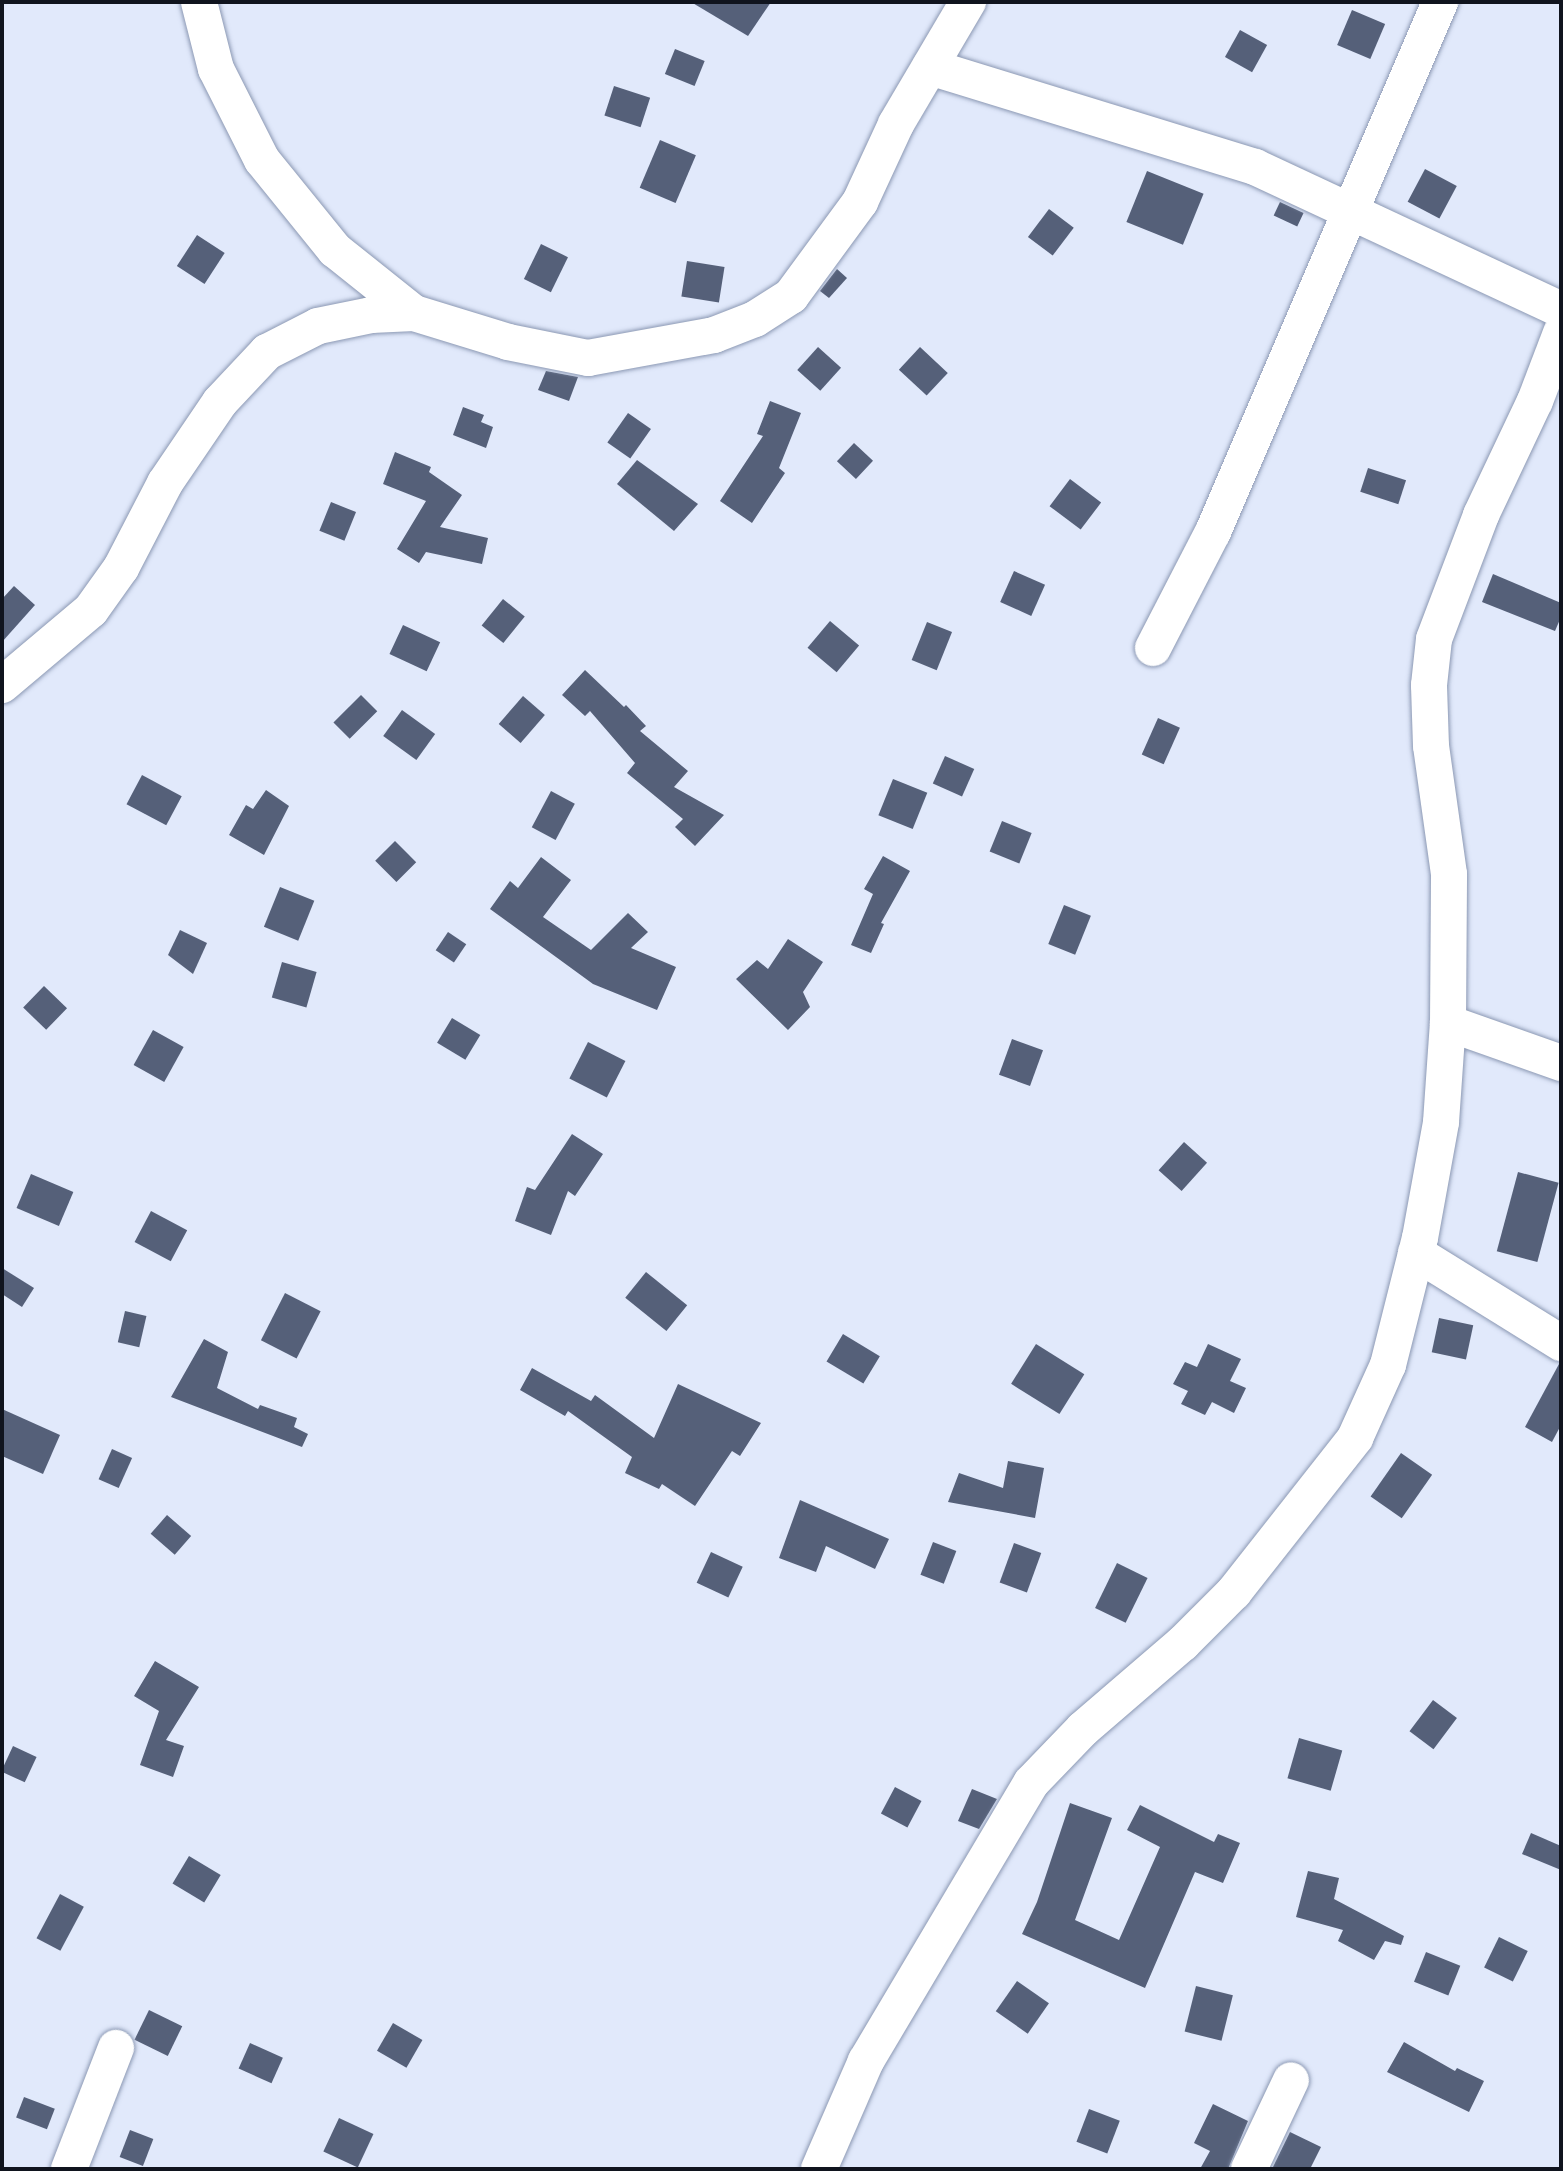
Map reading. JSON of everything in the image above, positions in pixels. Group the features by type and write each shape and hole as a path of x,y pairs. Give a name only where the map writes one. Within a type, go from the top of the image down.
{"street":[{"path":"199,2 216,69 262,160 335,250 414,313"},
{"path":"2,685 91,610 121,568 165,483 212,413 267,352 318,326 371,315 414,313 508,342 588,358 714,335 755,319 791,296 860,202 896,124 968,2"},
{"path":"1153,648 1213,532 1440,2"},
{"path":"930,67 1255,167 1561,310"},
{"path":"819,2169 866,2061 1031,1783 1083,1729 1183,1643 1234,1592 1355,1438 1388,1365 1416,1253 1441,1122 1448,1023 1449,874 1431,746 1429,685 1434,639 1469,544 1535,401 1561,333"},
{"path":"1448,1023 1561,1063"},
{"path":"1416,1253 1561,1343"},
{"path":"69,2169 116,2048"},
{"path":"1249,2169 1291,2080"}],"building":[{"path":"691,2 771,2 748,36"},
{"path":"1352,10 1385,24 1370,59 1337,45"},
{"path":"1240,30 1267,45 1252,72 1225,57"},
{"path":"675,49 705,61 695,86 665,74"},
{"path":"614,86 650,98 641,127 604,115"},
{"path":"660,140 696,155 676,203 640,188"},
{"path":"1425,169 1457,186 1439,219 1408,202"},
{"path":"1147,171 1204,194 1183,245 1126,222"},
{"path":"1280,202 1304,213 1297,227 1274,216"},
{"path":"1049,209 1074,228 1053,256 1028,237"},
{"path":"197,235 225,253 205,284 177,266"},
{"path":"541,244 568,257 551,292 524,279"},
{"path":"687,261 725,267 719,303 681,297"},
{"path":"837,269 847,278 829,298 820,291"},
{"path":"818,347 841,368 820,391 797,370"},
{"path":"920,347 948,373 927,396 899,370"},
{"path":"546,371 578,377 569,401 538,390"},
{"path":"770,401 801,413 779,468 785,473 752,523 720,501 763,436 757,434"},
{"path":"463,407 484,415 481,422 493,427 486,448 453,435"},
{"path":"628,413 651,429 630,459 607,442"},
{"path":"854,443 873,461 856,479 837,461"},
{"path":"395,452 431,467 429,472 462,495 440,527 488,538 482,564 426,552 419,563 397,549 426,501 383,484"},
{"path":"637,460 698,504 674,531 617,484"},
{"path":"1368,468 1406,480 1398,504 1360,492"},
{"path":"1070,479 1101,502 1081,530 1050,506"},
{"path":"331,502 356,512 344,541 319,531"},
{"path":"1014,571 1045,585 1031,616 1000,602"},
{"path":"1493,574 1561,603 1561,617 1555,631 1482,602"},
{"path":"14,586 35,605 2,642 2,599"},
{"path":"503,599 525,617 503,643 482,625"},
{"path":"830,621 859,645 837,672 808,648"},
{"path":"927,622 952,632 937,670 912,660"},
{"path":"403,625 440,642 427,671 389,654"},
{"path":"585,670 646,726 640,731 688,771 674,787 724,815 695,846 675,827 683,819 627,773 635,763 590,711 585,716 562,695"},
{"path":"361,695 377,711 350,739 333,723"},
{"path":"523,696 545,715 521,743 499,724"},
{"path":"402,710 435,734 416,760 383,736"},
{"path":"1158,718 1180,728 1164,764 1142,755"},
{"path":"945,756 974,769 962,796 933,783"},
{"path":"142,775 182,796 166,825 127,804"},
{"path":"893,779 927,793 913,829 878,815"},
{"path":"266,790 289,806 264,855 229,835 246,805 253,809"},
{"path":"551,791 575,804 556,840 532,827"},
{"path":"1002,821 1032,833 1019,864 990,852"},
{"path":"395,841 416,862 396,882 375,861"},
{"path":"883,856 910,871 881,923 884,924 871,953 851,945 873,894 864,889"},
{"path":"541,857 571,880 543,917 591,950 628,913 648,932 631,948 676,967 657,1010 593,984 490,909 510,881 518,888"},
{"path":"280,887 314,901 298,941 264,927"},
{"path":"1064,905 1091,916 1075,955 1048,944"},
{"path":"180,930 207,943 193,974 168,955"},
{"path":"448,932 466,944 454,963 436,950"},
{"path":"788,939 823,962 803,992 810,1007 788,1030 736,979 757,960 768,969"},
{"path":"282,962 317,972 306,1007 272,998"},
{"path":"44,986 67,1008 46,1030 23,1008"},
{"path":"452,1018 480,1035 465,1060 437,1043"},
{"path":"153,1030 184,1047 164,1082 134,1065"},
{"path":"1012,1039 1043,1050 1030,1086 999,1075"},
{"path":"588,1042 625,1061 607,1098 569,1079"},
{"path":"572,1134 603,1154 575,1196 568,1191 551,1235 515,1221 527,1187 535,1190"},
{"path":"1184,1142 1207,1163 1182,1191 1159,1170"},
{"path":"1518,1172 1559,1183 1537,1262 1497,1251"},
{"path":"31,1174 73,1192 59,1226 17,1208"},
{"path":"151,1211 187,1230 171,1261 135,1242"},
{"path":"2,1268 34,1288 22,1307 2,1294"},
{"path":"646,1272 687,1305 666,1331 625,1298"},
{"path":"285,1293 321,1311 297,1358 261,1340"},
{"path":"125,1311 146,1316 139,1347 118,1342"},
{"path":"1439,1318 1473,1325 1466,1360 1432,1352"},
{"path":"843,1334 880,1356 863,1384 827,1361"},
{"path":"204,1339 228,1352 217,1388 258,1409 260,1405 297,1418 294,1427 308,1434 302,1447 171,1397"},
{"path":"1036,1344 1084,1374 1059,1414 1011,1384"},
{"path":"1208,1344 1241,1359 1230,1381 1246,1388 1234,1413 1212,1402 1205,1415 1181,1404 1188,1391 1173,1384 1185,1362 1197,1367"},
{"path":"1559,1364 1561,1425 1552,1442 1525,1427"},
{"path":"532,1368 591,1401 595,1395 654,1438 678,1384 761,1423 740,1456 732,1451 695,1506 662,1484 659,1489 625,1473 632,1457 568,1411 565,1416 520,1390"},
{"path":"2,1409 60,1435 43,1474 2,1456"},
{"path":"112,1449 132,1458 119,1488 99,1479"},
{"path":"1401,1453 1432,1475 1402,1518 1371,1496"},
{"path":"1008,1461 1044,1468 1035,1518 948,1502 959,1473 1003,1488"},
{"path":"800,1500 889,1539 875,1569 826,1546 816,1572 779,1558"},
{"path":"167,1515 191,1536 175,1555 151,1534"},
{"path":"933,1542 956,1551 944,1584 920,1575"},
{"path":"1014,1543 1041,1553 1027,1592 1000,1582"},
{"path":"711,1552 743,1567 728,1598 697,1583"},
{"path":"1117,1563 1148,1578 1126,1623 1095,1608"},
{"path":"155,1661 199,1687 166,1740 184,1746 173,1777 140,1765 159,1711 134,1696"},
{"path":"1433,1700 1457,1718 1433,1749 1410,1731"},
{"path":"1299,1738 1342,1750 1331,1791 1287,1778"},
{"path":"13,1746 37,1757 25,1782 2,1772"},
{"path":"895,1787 921,1801 907,1828 881,1813"},
{"path":"972,1789 997,1799 979,1829 958,1821"},
{"path":"1070,1803 1112,1818 1075,1920 1119,1940 1160,1847 1127,1830 1140,1805 1214,1842 1218,1834 1240,1843 1223,1883 1195,1872 1145,1988 1022,1934 1037,1902"},
{"path":"1531,1833 1561,1846 1561,1870 1522,1854"},
{"path":"189,1856 221,1875 204,1902 173,1883"},
{"path":"1308,1871 1339,1878 1334,1899 1404,1936 1401,1945 1385,1941 1374,1960 1338,1941 1343,1930 1296,1917"},
{"path":"60,1894 84,1907 60,1951 37,1938"},
{"path":"1499,1937 1528,1951 1513,1982 1484,1968"},
{"path":"1426,1952 1460,1966 1448,1996 1414,1982"},
{"path":"1017,1981 1049,2003 1028,2034 996,2011"},
{"path":"1196,1986 1233,1995 1222,2041 1185,2032"},
{"path":"149,2010 182,2026 168,2056 135,2040"},
{"path":"393,2023 422,2040 406,2068 377,2051"},
{"path":"1404,2042 1455,2071 1457,2068 1484,2081 1469,2112 1387,2072"},
{"path":"250,2043 283,2058 271,2083 239,2069"},
{"path":"24,2097 55,2109 47,2129 16,2118"},
{"path":"1213,2104 1248,2121 1228,2169 1200,2169 1210,2151 1194,2143"},
{"path":"1089,2109 1120,2121 1107,2154 1076,2142"},
{"path":"339,2118 373,2134 358,2168 323,2152"},
{"path":"130,2130 153,2139 143,2166 120,2157"},
{"path":"1290,2132 1321,2147 1310,2169 1272,2169"}]}
